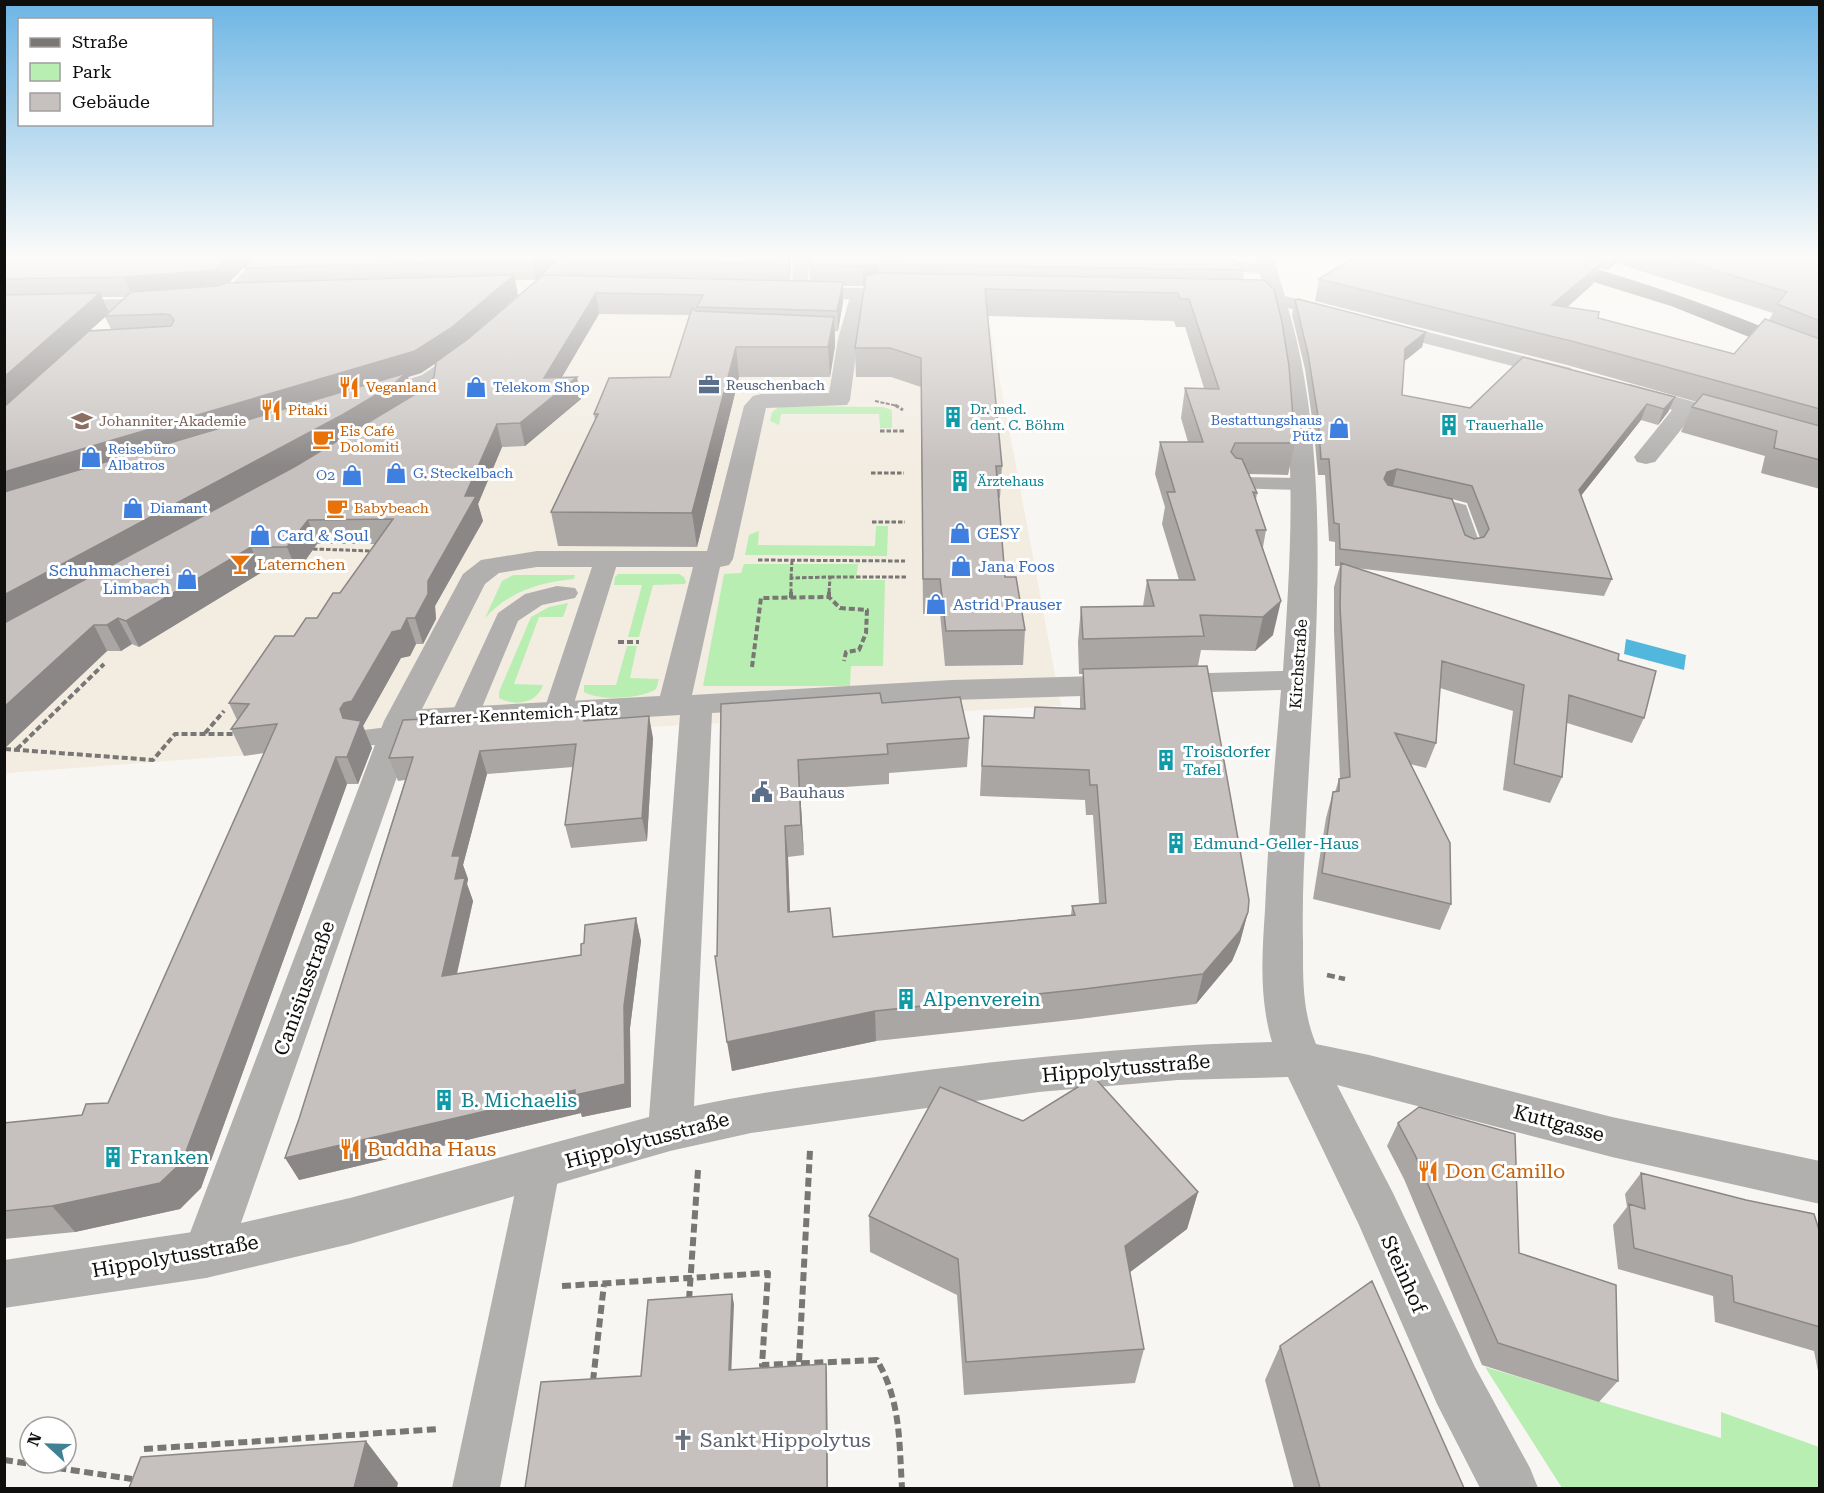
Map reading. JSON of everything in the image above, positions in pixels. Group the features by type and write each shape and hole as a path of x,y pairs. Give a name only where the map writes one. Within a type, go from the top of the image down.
{"main road":[{"path":"1742,327 1820,359"}],"street":[{"path":"343,408 430,380 465,355 497,327"},
{"path":"670,1131 686,704 713,560 754,406 761,401 771,400 839,400 842,339 846,327"},
{"name":"Kirchstraße","path":"1283,327 1301,430 1302,629 1296,680 1283,903 1282,987 1286,1022 1299,1059"},
{"path":"1381,327 1580,378"},
{"path":"409,412 427,398 430,380"},
{"path":"1612,386 1820,445"},
{"path":"1646,457 1687,407"},
{"name":"Pfarrer-Kenntemich-Platz","path":"387,731 473,580 491,566 537,560 713,560"},
{"name":"Pfarrer-Kenntemich-Platz","path":"387,731 464,717 686,704 952,690 1296,680"},
{"name":"Canisiusstraße","path":"206,1254 387,731"},
{"name":"Hippolytusstraße","path":"4,1284 206,1254 350,1221 670,1131 751,1113 1039,1074 1178,1062 1299,1059"},
{"name":"Kuttgasse","path":"1299,1059 1369,1073 1612,1137 1820,1183"},
{"name":"Steinhof","path":"1299,1059 1329,1112 1485,1446 1510,1488"}],"lane":[{"path":"1238,483 1301,484"},
{"path":"1398,496 1458,510 1469,547"},
{"path":"557,713 606,561"},
{"path":"464,717 507,618 516,609 539,596 566,593"},
{"path":"476,1488 540,1169"}],"path":[{"path":"880,431 904,430"},
{"path":"871,473 904,473"},
{"path":"872,522 905,522"},
{"path":"313,549 376,552"},
{"path":"713,560 905,561"},
{"path":"791,598 792,560"},
{"path":"830,577 830,597 840,608 867,610 866,633 859,650 846,652 843,665"},
{"path":"791,578 906,577"},
{"path":"752,668 761,598 830,597"},
{"path":"16,750 104,664"},
{"path":"204,734 224,711"},
{"path":"230,734 236,724"},
{"path":"5,749 153,760 175,734 248,734"},
{"path":"799,1362 810,1161"},
{"path":"688,1306 697,1191"},
{"path":"566,1286 690,1280 768,1273 762,1365 765,1377"},
{"path":"592,1388 604,1284"},
{"path":"762,1365 877,1360 889,1382 898,1422 902,1488"},
{"path":"144,1449 488,1426"},
{"path":"4,1460 132,1479"}],"shaded area":[{"path":"216,327 990,328 1061,706 550,732 9,773 5,777 5,399"}],"green space":[{"path":"780,406 883,407 892,410 892,428 880,428 879,414 781,414 779,425 770,421 772,412"},
{"path":"876,526 888,526 887,556 745,555 749,535 759,531 758,545 875,546"},
{"path":"744,564 858,564 856,580 885,580 883,666 851,666 850,686 703,686 724,574 741,573"},
{"path":"618,574 679,574 686,582 685,584 653,585 639,637 628,637 642,585 614,585"},
{"path":"513,575 575,575 574,579 537,586 514,595 485,618 502,581"},
{"path":"568,603 563,617 539,617 514,684 543,685 540,691 525,702 512,702 499,698 499,692 531,617 549,607"},
{"path":"627,646 637,646 630,678 659,679 656,689 641,695 620,698 599,697 584,692 584,685 616,685"},
{"path":"1485,1367 1721,1438 1721,1412 1819,1447 1819,1488 1562,1488"}],"water":[{"path":"1626,639 1686,655 1684,670 1624,654"}],"building":[{"path":"4,327 62,327 4,377"},
{"path":"160,327 453,327 415,351 4,472 4,407 89,331"},
{"path":"482,327 575,327 544,378 577,377 520,423 497,424 465,496 476,496 428,581 428,594 415,618 407,618 401,630 392,632 352,701 344,703 340,709 343,718 361,721 347,757 336,757 182,1162 160,1183 52,1206 4,1211 4,1123 82,1115 86,1104 108,1103 277,724 231,729 249,704 229,703 275,636 294,636 306,618 317,618 333,593 340,593 393,519 308,520 287,547 251,547 126,621 118,618 107,625 94,625 4,707 4,623 294,467 419,392 434,377 436,362"},
{"path":"686,327 832,327 828,347 736,347 692,513 551,512 598,414 594,414 609,378 670,377"},
{"path":"858,327 989,327 1002,466 996,466 1005,577 1016,577 1025,630 946,631 940,579 923,579 921,358 890,348 855,348"},
{"path":"1198,327 1283,327 1289,366 1295,443 1235,443 1231,452 1236,458 1242,459 1257,493 1253,492 1266,530 1256,530 1281,601 1263,617 1200,615 1204,636 1083,639 1081,607 1154,606 1147,580 1195,580 1167,492 1175,492 1160,442 1203,442 1185,388 1219,389"},
{"path":"1301,327 1405,327 1426,332 1405,349 1402,395 1470,408 1523,357 1675,397 1664,409 1647,404 1579,490 1612,579 1340,549 1339,524 1334,523 1329,459 1321,459 1318,416","holes":["1397,469 1472,486 1489,529 1484,537 1474,539 1465,535 1452,499 1388,485 1384,479 1387,472"]},
{"path":"1513,327 1631,327 1734,354 1758,327 1786,327 1820,339 1820,409"},
{"path":"406,373 391,386 344,414 4,595 4,492"},
{"path":"1703,394 1820,426 1820,460 1774,448 1777,431 1692,407"},
{"path":"1341,563 1619,654 1618,660 1656,671 1644,718 1569,695 1562,777 1514,764 1524,685 1442,661 1436,743 1395,733 1450,843 1451,904 1322,873 1333,792 1339,791 1339,779 1350,777 1340,607"},
{"path":"1207,666 1249,900 1248,912 1240,931 1203,974 875,1011 727,1042 715,956 717,956 721,704 880,693 882,703 960,697 969,738 887,744 888,754 798,760 801,825 785,826 788,912 830,908 833,937 1075,915 1072,906 1106,903 1097,785 1090,785 1089,770 982,766 984,716 1034,718 1035,707 1085,709 1083,669"},
{"path":"584,712 584,721 649,716 642,818 565,825 576,744 480,751 452,856 460,856 455,879 465,878 442,976 581,955 585,925 636,918 624,1006 625,1084 575,1095 575,1090 285,1158 413,757 389,758 403,720"},
{"path":"1094,1077 1198,1192 1125,1246 1144,1349 966,1362 958,1259 869,1216 940,1087 1023,1121"},
{"path":"1419,1107 1515,1134 1519,1253 1616,1285 1618,1381 1498,1343 1415,1155 1398,1123"},
{"path":"1641,1173 1746,1200 1814,1214 1820,1233 1820,1327 1734,1302 1732,1276 1634,1248 1629,1204 1645,1209"},
{"path":"1372,1281 1464,1488 1320,1488 1280,1346"},
{"name":"Sankt Hippolytus","path":"732,1294 729,1370 826,1364 827,1488 525,1488 541,1382 641,1376 648,1300"},
{"path":"366,1441 354,1488 129,1488 141,1457"}],"place":[{"name":"Reuschenbach","path":"709,385"},
{"name":"Veganland","path":"349,387"},
{"name":"Telekom Shop","path":"476,387"},
{"name":"Pitaki","path":"271,410"},
{"name":"Dr. med. dent. C. Böhm","path":"953,417"},
{"name":"Johanniter-Akademie","path":"82,421"},
{"name":"Trauerhalle","path":"1449,425"},
{"name":"Bestattungshaus Pütz","path":"1339,428"},
{"name":"Eis Café Dolomiti","path":"323,439"},
{"name":"Reisebüro Albatros","path":"91,457"},
{"name":"G. Steckelbach","path":"396,473"},
{"name":"O2","path":"352,475"},
{"name":"Ärztehaus","path":"960,481"},
{"name":"Diamant","path":"133,508"},
{"name":"Babybeach","path":"337,508"},
{"name":"GESY","path":"960,533"},
{"name":"Card & Soul","path":"260,535"},
{"name":"Laternchen","path":"240,564"},
{"name":"Jana Foos","path":"961,566"},
{"name":"Schuhmacherei Limbach","path":"187,579"},
{"name":"Astrid Prauser","path":"936,604"},
{"name":"Troisdorfer Tafel","path":"1166,760"},
{"name":"Bauhaus","path":"762,792"},
{"name":"Edmund-Geller-Haus","path":"1176,843"},
{"name":"Alpenverein","path":"906,999"},
{"name":"B. Michaelis","path":"444,1100"},
{"name":"Buddha Haus","path":"350,1149"},
{"name":"Franken","path":"113,1157"},
{"name":"Don Camillo","path":"1428,1171"},
{"name":"Sankt Hippolytus","path":"683,1440"}]}
